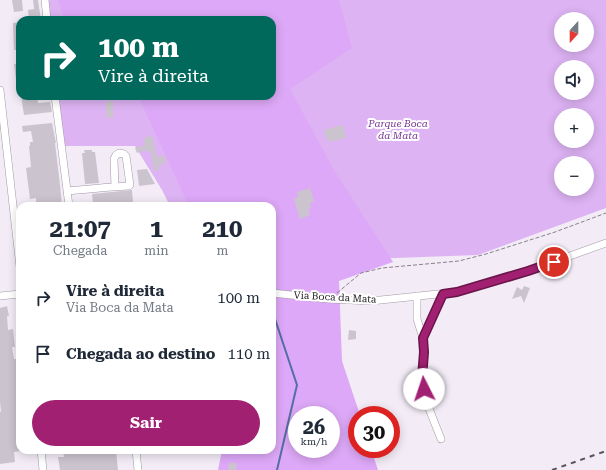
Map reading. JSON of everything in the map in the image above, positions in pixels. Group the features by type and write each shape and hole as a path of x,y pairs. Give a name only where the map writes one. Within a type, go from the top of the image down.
{"street":[{"path":"45,0 47,16"},
{"path":"0,90 16,232"},
{"path":"56,100 68,202"},
{"path":"67,191 129,186 131,184 126,156 119,153 114,158 115,187"},
{"name":"Via Boca da Mata","path":"276,293 329,299 370,301 457,292 528,271 606,243"},
{"path":"0,296 16,294"},
{"path":"423,338 443,294"},
{"path":"417,296 417,319 423,338 424,352 422,378 426,401 441,439"},
{"path":"42,454 44,470"},
{"path":"136,454 138,470"}],"path":[{"path":"329,299 361,273 382,268 459,261 555,232 606,213"}],"green space":[{"name":"Parque Boca da Mata","path":"45,0 606,0 606,208 478,255 340,260 276,209 276,202 168,202 135,146 60,146 55,100 276,100 276,16 47,16"}],"shaded area":[{"path":"58,0 339,0 352,48 290,89 334,170 393,262 339,281 342,361 357,406 348,406 348,458 374,458 378,470 218,470 221,454 276,454 276,202 187,202 140,100 276,100 276,16 63,16"}],"building":[{"path":"12,0 22,0 23,11 14,12"},
{"path":"33,0 38,0 40,16 29,16 28,10 34,9"},
{"path":"13,23 16,23 16,50 14,50"},
{"path":"14,64 16,64 16,80"},
{"path":"22,100 38,100 38,103 50,102 52,112 24,115"},
{"path":"106,101 113,101 113,118 106,117"},
{"path":"52,123 56,143 62,202 36,202 36,198 30,199 26,168 31,167 29,146 30,142 33,142 31,131 23,132 22,126"},
{"path":"343,125 346,138 329,142 328,138 326,138 324,130"},
{"path":"152,136 157,157 165,156 166,163 161,163 162,166 158,166 159,170 154,171 151,151 147,152 146,150 137,153 135,148 145,145 143,138"},
{"path":"84,150 92,150 92,152 95,152 99,183 85,184 82,153 85,153"},
{"path":"147,169 155,184 139,186 137,170"},
{"path":"310,188 314,201 310,203 311,208 308,209 310,215 300,219 294,199 298,197 297,192"},
{"path":"132,190 133,202 93,202 92,194"},
{"path":"524,286 530,288 524,303 521,296 512,299 517,287 522,290"},
{"path":"7,306 9,316 7,316 8,330 13,329 15,347 12,347 14,359 16,359 16,452 14,452 15,462 0,464 1,411 0,308"},
{"path":"349,330 356,331 356,339 348,340"},
{"path":"64,454 116,454 118,470 60,470 58,457 64,457"},
{"path":"229,463 237,463 236,470 228,470"}],"waterway":[{"path":"276,322 297,385 277,470"}],"railway":[{"path":"552,470 606,451"}],"route":[{"path":"424,389 422,378 424,352 423,338 443,294 457,292 554,262"}]}
